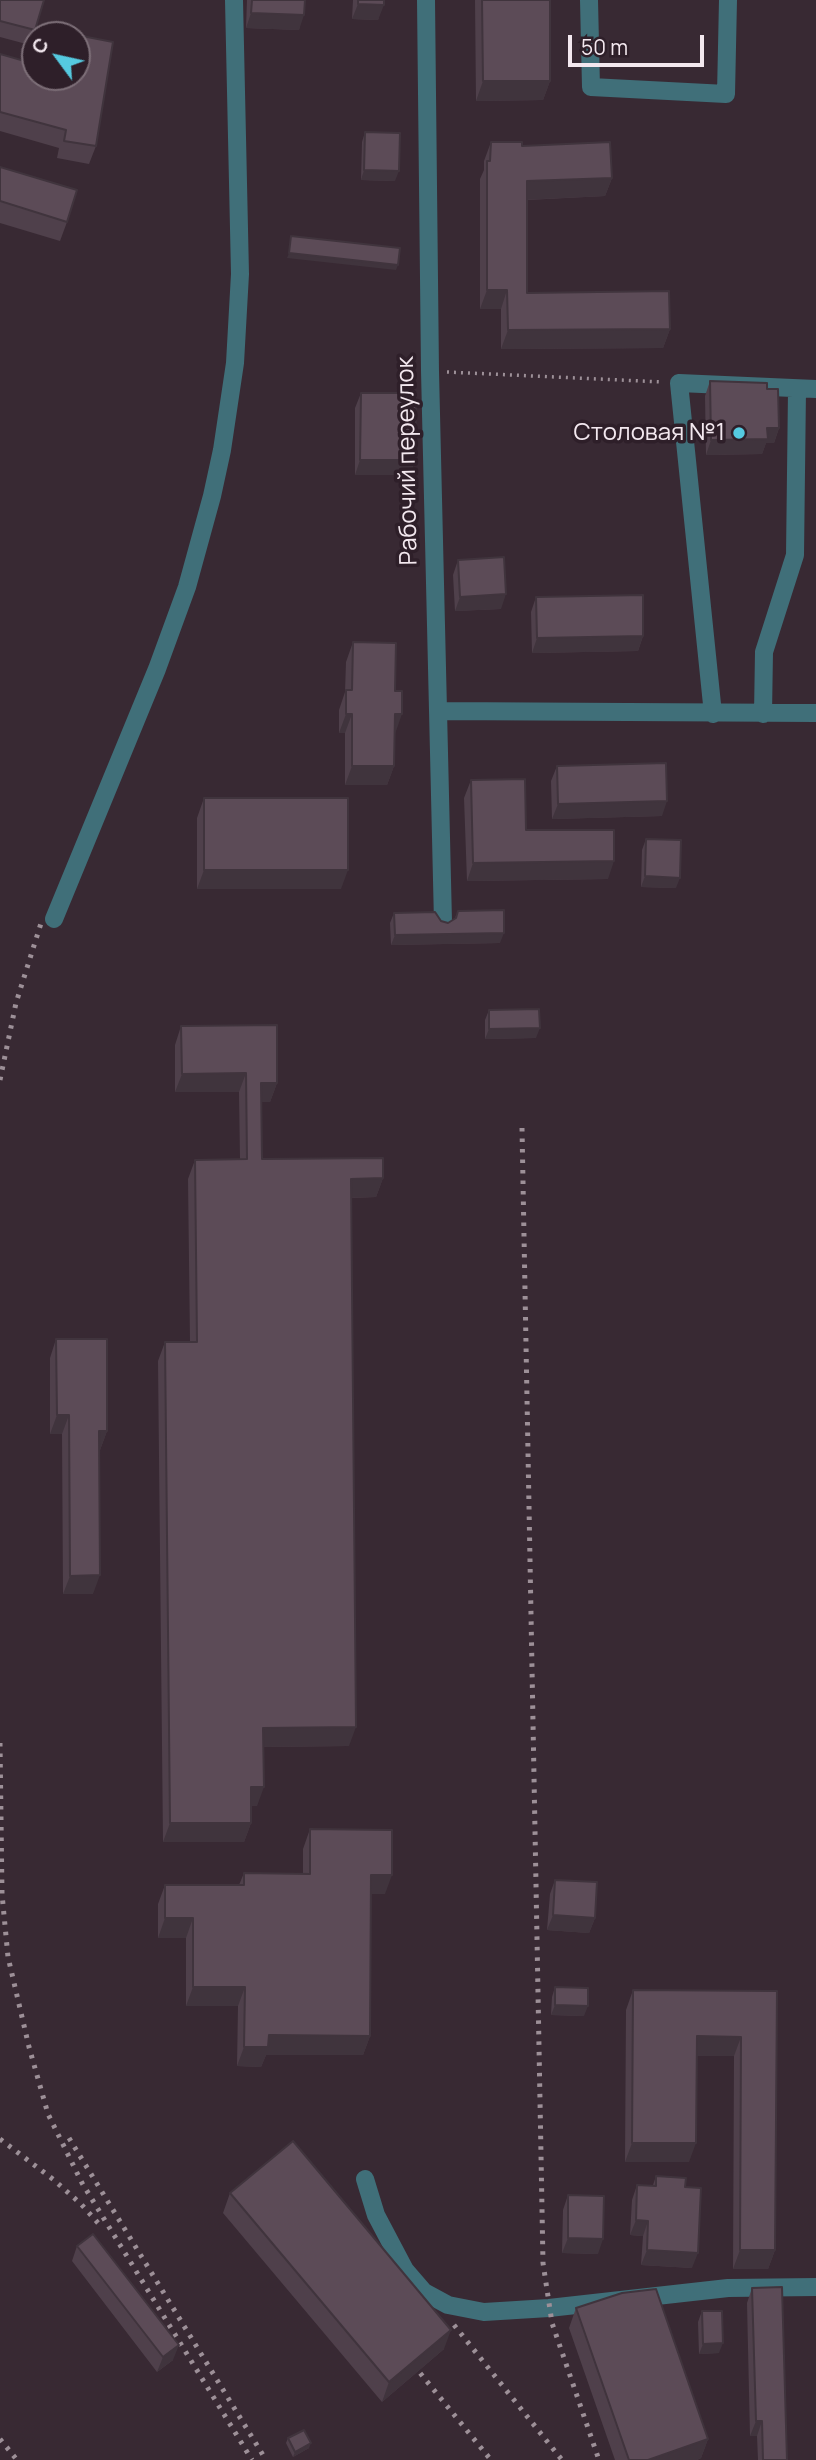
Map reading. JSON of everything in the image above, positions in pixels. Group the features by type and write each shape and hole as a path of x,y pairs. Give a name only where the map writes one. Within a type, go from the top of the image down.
{"street":[{"path":"54,919 157,669 187,587 222,450 235,363 240,274 234,0"},
{"name":"Рабочий переулок","path":"426,0 430,371 443,922"},
{"path":"589,0 591,87 726,94 728,0"},
{"path":"713,714 679,383 816,389"},
{"path":"763,714 764,652 795,555 796,390"},
{"path":"439,711 816,713"},
{"path":"365,2179 376,2215 405,2270 424,2292 448,2305 484,2312 549,2308 728,2288 816,2287"}],"path":[{"path":"430,371 679,383"}],"building":[{"path":"0,0 44,0 38,21 21,21 21,26 0,21"},
{"path":"252,0 305,0 304,15 251,13"},
{"path":"358,0 384,0 384,5 358,4"},
{"path":"482,0 550,0 550,81 483,81"},
{"path":"91,38 113,42 96,146 64,141 66,130 0,112 0,54 21,60 21,91 91,91"},
{"path":"365,132 400,133 399,171 364,170"},
{"path":"491,142 522,142 522,146 610,142 612,178 527,181 527,293 669,291 670,329 508,330 507,290 487,290 487,161 490,161"},
{"path":"0,167 77,190 67,222 0,201"},
{"path":"291,236 400,248 398,265 289,253"},
{"name":"Столовая №1","path":"710,381 767,383 767,389 778,389 779,428 767,428 768,439 711,440"},
{"path":"361,393 416,393 415,460 360,460"},
{"path":"504,557 506,594 460,597 458,560"},
{"path":"643,595 643,636 537,638 536,597"},
{"path":"353,642 396,643 395,691 402,691 402,714 395,714 394,766 352,766 352,714 346,714 346,690 352,690"},
{"path":"666,763 667,801 558,804 557,766"},
{"path":"525,779 526,830 614,830 614,861 473,863 471,780"},
{"path":"204,798 348,798 348,870 204,870"},
{"path":"646,839 681,840 680,878 645,876"},
{"path":"504,910 504,933 395,935 394,913 435,912 441,921 448,923 456,918 458,911"},
{"path":"539,1009 540,1028 489,1029 489,1010"},
{"path":"277,1025 277,1083 261,1083 262,1159 383,1158 383,1178 351,1179 356,1727 263,1728 264,1787 251,1787 251,1823 170,1823 165,1342 197,1342 195,1160 247,1159 246,1073 182,1074 181,1026"},
{"path":"56,1339 107,1339 107,1431 99,1431 100,1575 70,1576 69,1415 57,1415"},
{"path":"310,1829 392,1830 392,1875 371,1875 370,2036 269,2035 268,2047 244,2047 245,1987 193,1987 193,1918 165,1918 165,1885 244,1885 244,1873 310,1874"},
{"path":"555,1880 597,1882 595,1918 553,1915"},
{"path":"555,1987 588,1988 588,2006 555,2005"},
{"path":"633,1990 777,1991 775,2250 740,2250 741,2037 697,2036 696,2143 632,2143"},
{"path":"293,2141 451,2330 389,2382 230,2193"},
{"path":"656,2176 686,2178 685,2187 701,2188 698,2253 647,2250 648,2221 636,2220 637,2185 656,2186"},
{"path":"568,2195 604,2196 603,2239 568,2238"},
{"path":"93,2234 179,2345 163,2357 77,2246"},
{"path":"782,2287 787,2460 763,2460 762,2421 756,2421 752,2288"},
{"path":"656,2289 708,2439 648,2460 629,2460 576,2308 622,2293"},
{"path":"702,2311 722,2311 723,2343 703,2344"},
{"path":"304,2430 311,2443 295,2452 288,2438"}],"railway":[{"path":"0,1080 16,1003 42,920"},
{"path":"522,1128 543,2263 552,2323 599,2460"},
{"path":"0,1743 2,1894 8,1957 48,2114 82,2183 252,2460"},
{"path":"69,2138 266,2460"},
{"path":"0,2139 54,2180 98,2223"},
{"path":"454,2325 562,2460"},
{"path":"407,2357 491,2460"},
{"path":"0,2439 17,2460"}],"place":[{"name":"Столовая №1","path":"739,433"}]}
